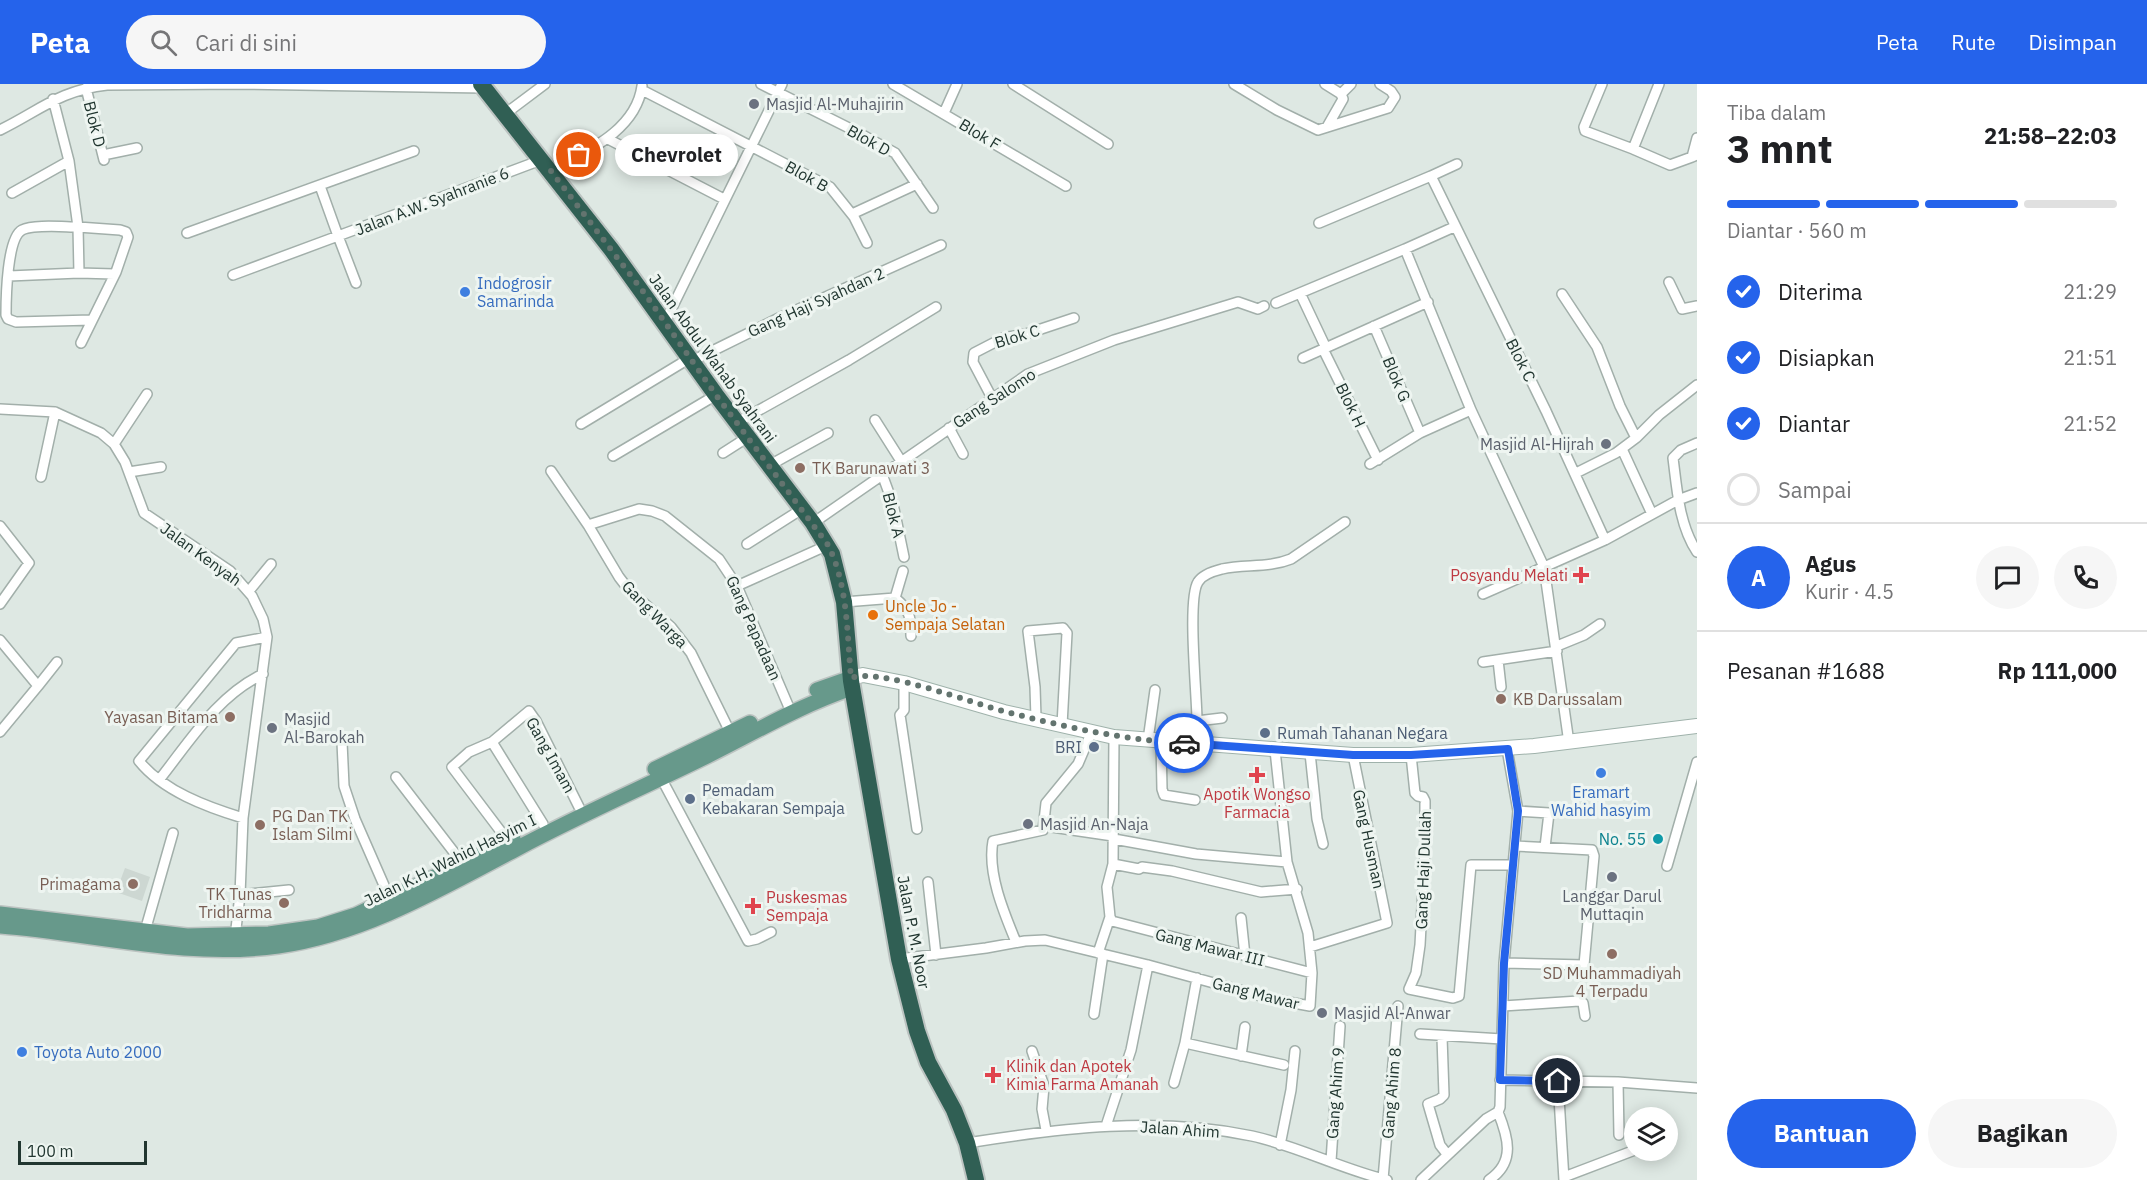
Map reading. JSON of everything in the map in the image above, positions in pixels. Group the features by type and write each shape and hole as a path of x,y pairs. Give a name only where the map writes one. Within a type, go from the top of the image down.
{"highway":[{"name":"Jalan Abdul Wahab Syahrani","path":"483,86 665,322 736,423 770,465 828,545 844,602 851,682"},
{"name":"Jalan P. M. Noor","path":"851,682 899,959 917,1031 928,1062 954,1110 967,1143 976,1180"}],"main road":[{"name":"Jalan K.H. Wahid Hasyim I","path":"458,870 552,829 730,732 788,705 851,682"},
{"name":"Jalan K.H. Wahid Hasyim I","path":"0,926 186,943 277,946 328,936 357,926 543,824 818,701 851,682"},
{"name":"Jalan K.H. Wahid Hasyim I","path":"0,914 145,931 186,943 318,927 356,915 390,899 436,883"}],"street":[{"path":"505,114 545,84"},
{"name":"Blok D","path":"761,84 780,88 895,153 933,208"},
{"name":"Blok F","path":"893,84 1066,186"},
{"path":"944,113 957,84"},
{"path":"1013,84 1108,144"},
{"path":"1234,84 1277,110 1315,129 1322,130 1388,108 1395,97 1391,91 1380,84"},
{"path":"1325,84 1341,94 1343,99 1327,127"},
{"path":"1341,94 1351,84"},
{"path":"1602,84 1584,129 1587,133 1670,165 1695,156 1697,138"},
{"path":"1633,149 1659,84"},
{"path":"0,130 53,99 86,88 107,85 483,86"},
{"path":"642,87 751,147"},
{"name":"Jalan A.W. Syahranie 6","path":"320,186 338,236 546,165 608,139 630,114 642,87"},
{"name":"Blok D","path":"86,88 104,158 137,148"},
{"path":"665,322 780,88"},
{"path":"53,99 69,161 78,227 79,273"},
{"path":"608,139 724,199"},
{"name":"Blok B","path":"751,147 830,187 853,215 867,243"},
{"path":"188,233 414,151"},
{"path":"12,193 69,161"},
{"path":"1318,223 1432,179 1456,164"},
{"name":"Blok C","path":"1432,179 1576,473 1605,540"},
{"path":"853,215 917,183"},
{"path":"81,343 92,320 114,274 128,241 126,232 78,227 28,228 19,232 14,238 6,298 8,319 16,322 92,320"},
{"path":"1276,303 1454,227"},
{"path":"233,275 338,236 356,283"},
{"name":"Gang Haji Syahdan 2","path":"581,424 691,359 941,245"},
{"path":"1405,249 1472,410 1544,567 1569,743"},
{"path":"9,276 114,274"},
{"path":"1669,282 1682,309 1697,306"},
{"name":"Blok H","path":"1300,292 1374,462 1420,433"},
{"path":"1562,294 1597,347 1620,406 1636,438"},
{"name":"Gang Salomo","path":"813,523 1028,374 1113,340 1238,302 1258,309 1264,306"},
{"path":"1303,358 1428,302"},
{"path":"736,423 849,360 936,307"},
{"name":"Blok C","path":"992,398 974,362 974,353 1003,338 1030,333 1074,318"},
{"name":"Blok G","path":"1374,326 1420,433"},
{"path":"1576,473 1622,449 1659,415 1697,385"},
{"path":"114,444 147,394"},
{"path":"613,456 716,395"},
{"name":"Jalan Kenyah","path":"0,409 55,412 100,433 114,444 129,472 144,513 225,567 249,591 263,619 267,638 243,818 240,895 235,937"},
{"path":"1420,433 1472,410"},
{"path":"42,477 55,412"},
{"path":"875,420 901,461"},
{"path":"949,428 963,454"},
{"path":"770,465 828,433"},
{"path":"723,453 748,437"},
{"path":"1697,443 1681,450 1672,458 1678,500 1688,533 1697,552"},
{"path":"1622,449 1652,514"},
{"path":"129,472 161,467"},
{"name":"Gang Warga","path":"551,471 629,590 671,627 691,652 730,732"},
{"name":"Blok A","path":"882,474 892,504 904,557"},
{"path":"1483,594 1605,540 1678,500 1697,493"},
{"name":"Gang Papadaan","path":"588,525 639,509 665,516 723,562 737,585 788,705"},
{"path":"747,544 802,509"},
{"path":"1222,718 1197,721 1193,610 1196,584 1201,578 1221,569 1281,563 1291,559 1345,522"},
{"path":"0,526 29,563 0,604"},
{"path":"737,585 828,545"},
{"path":"249,591 271,564"},
{"path":"895,598 903,571"},
{"path":"844,602 895,598 906,607 911,616 911,636"},
{"path":"1483,662 1557,649 1600,624"},
{"path":"1036,718 1028,631 1062,628 1068,633 1062,725"},
{"path":"243,818 215,809 159,780 140,764 140,758 236,643 267,638"},
{"path":"0,640 38,686"},
{"path":"1498,660 1501,687"},
{"path":"0,732 27,702 57,662"},
{"path":"159,780 226,698 243,684 263,674"},
{"path":"851,682 871,677 904,683 1004,712 1114,737 1310,753 1411,755 1508,749 1697,726"},
{"path":"904,683 904,710 900,715 917,829"},
{"path":"1155,690 1155,741 1161,789 1164,795 1195,800"},
{"name":"Gang Imam","path":"492,742 529,711 579,807"},
{"path":"1016,942 1000,902 992,845 995,840 1038,832 1045,826 1046,803 1078,764 1092,731"},
{"path":"1094,1014 1101,954 1110,917 1107,887 1113,864 1114,737"},
{"path":"342,742 344,786 355,819 390,899"},
{"path":"508,842 452,767 460,757 492,742 543,824"},
{"path":"1489,1180 1504,1166 1509,1143 1498,1112 1504,963 1518,811 1508,749"},
{"name":"Gang Mawar","path":"899,959 1045,940 1272,999 1308,1006 1311,1003 1310,946 1287,862 1275,750"},
{"path":"1310,753 1317,819 1323,844"},
{"name":"Gang Husman","path":"1310,946 1387,923 1353,755"},
{"name":"Gang Haji Dullah","path":"1411,755 1415,792 1425,801 1425,850 1420,945 1416,973 1409,989 1453,998 1460,996 1471,865 1513,865"},
{"path":"1667,866 1697,762"},
{"path":"658,773 748,940 753,941 771,933"},
{"path":"396,777 458,870"},
{"path":"1518,811 1549,813 1545,847"},
{"path":"1045,826 1196,854 1287,862"},
{"path":"145,931 173,832"},
{"path":"1504,963 1584,965 1594,856 1592,850 1515,846"},
{"path":"1113,864 1139,869 1142,867 1172,871 1261,892 1296,889"},
{"path":"928,882 936,955"},
{"path":"240,895 289,890"},
{"name":"Gang Mawar III","path":"1110,917 1112,921 1312,973"},
{"path":"1240,918 1245,956"},
{"path":"1106,1126 1131,1050 1148,965"},
{"path":"1174,1083 1185,1043 1197,978"},
{"path":"1503,1006 1580,1000 1583,1003 1585,1016"},
{"name":"Gang Ahim 8","path":"1385,1180 1398,1006"},
{"name":"Gang Ahim 9","path":"1330,1161 1340,1026"},
{"path":"1241,1056 1245,1027"},
{"path":"1420,1034 1502,1039"},
{"path":"1443,1037 1444,1095 1428,1104 1440,1145 1447,1154"},
{"path":"1185,1043 1284,1065"},
{"path":"1032,1051 1044,1086 1042,1109 1046,1130"},
{"path":"1280,1145 1291,1090 1295,1051"},
{"path":"1500,1080 1618,1082 1697,1088"},
{"path":"1558,1081 1564,1178 1624,1154"},
{"path":"1618,1082 1619,1135"},
{"path":"1421,1180 1486,1119 1498,1112"},
{"name":"Jalan Ahim","path":"967,1143 1046,1130 1106,1126 1198,1128 1255,1137 1385,1180"}],"shaded area":[{"name":"Primagama","path":"125,868 150,877 142,901 116,892"}],"way so far":[{"path":"579,155 551,171 645,294 716,395 828,545 844,602 851,678 859,675 878,677 1004,712 1114,737 1184,743"}],"place":[{"name":"Masjid Al-Muhajirin","path":"754,104"},
{"name":"Chevrolet","path":"579,155"},
{"name":"Indogrosir Samarinda","path":"465,292"},
{"name":"Masjid Al-Hijrah","path":"1606,444"},
{"name":"TK Barunawati 3","path":"800,468"},
{"name":"Posyandu Melati","path":"1581,575"},
{"name":"Uncle Jo - Sempaja Selatan","path":"873,615"},
{"name":"KB Darussalam","path":"1501,699"},
{"name":"Yayasan Bitama","path":"230,717"},
{"name":"Masjid Al-Barokah","path":"272,728"},
{"name":"Rumah Tahanan Negara","path":"1265,733"},
{"name":"BRI","path":"1094,747"},
{"name":"Eramart Wahid hasyim","path":"1601,773"},
{"name":"Apotik Wongso Farmacia","path":"1257,775"},
{"name":"Pemadam Kebakaran Sempaja","path":"690,799"},
{"name":"Masjid An-Naja","path":"1028,824"},
{"name":"PG Dan TK Islam Silmi","path":"260,825"},
{"name":"No. 55","path":"1658,839"},
{"name":"Langgar Darul Muttaqin","path":"1612,877"},
{"name":"Primagama","path":"133,884"},
{"name":"TK Tunas Tridharma","path":"284,903"},
{"name":"Puskesmas Sempaja","path":"753,906"},
{"name":"SD Muhammadiyah 4 Terpadu","path":"1612,954"},
{"name":"Masjid Al-Anwar","path":"1322,1013"},
{"name":"Toyota Auto 2000","path":"22,1052"},
{"name":"Klinik dan Apotek Kimia Farma Amanah","path":"993,1075"}],"route":[{"path":"1184,743 1353,755 1411,755 1508,749 1518,811 1504,963 1500,1080 1558,1081"}]}
